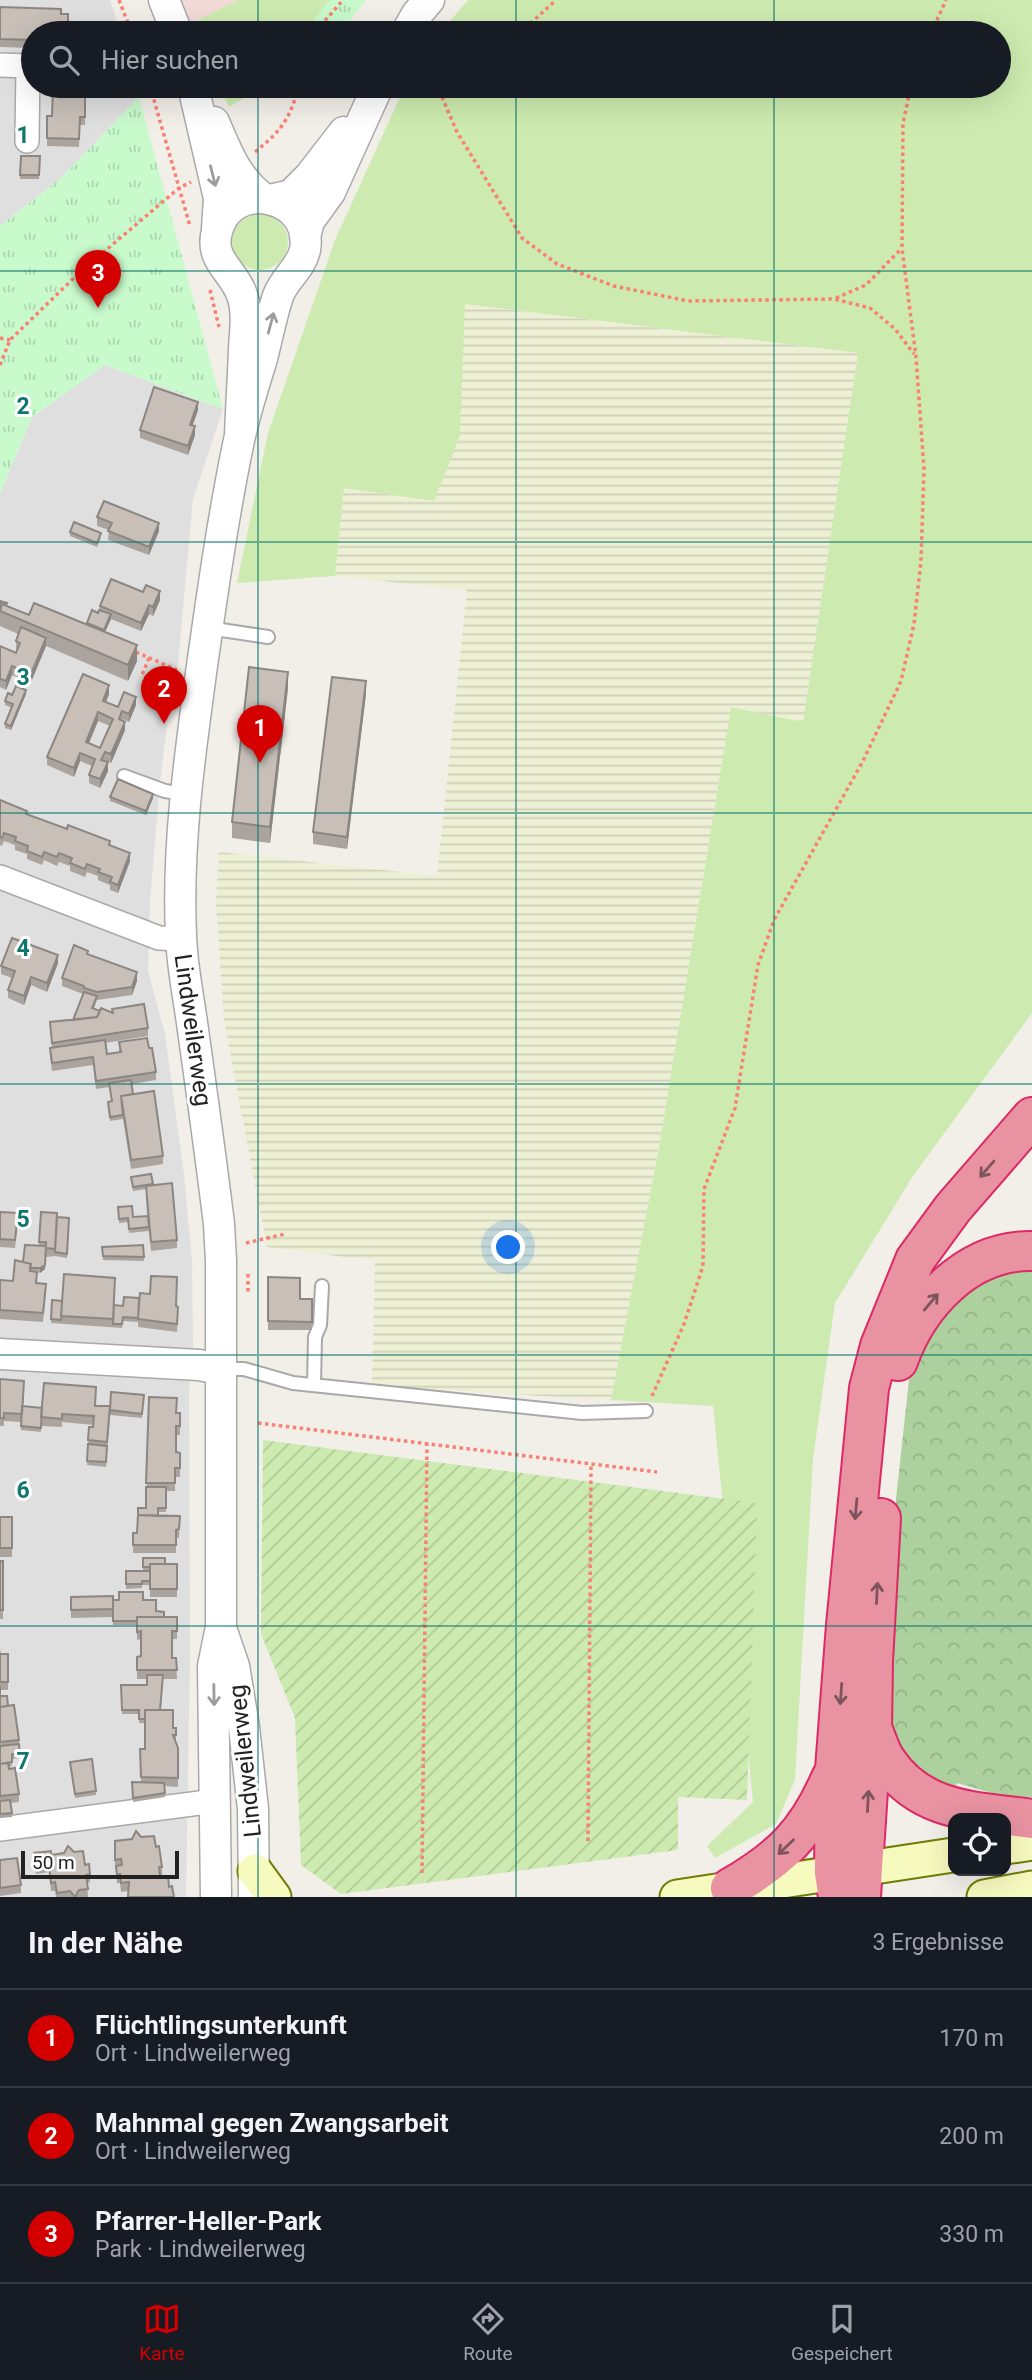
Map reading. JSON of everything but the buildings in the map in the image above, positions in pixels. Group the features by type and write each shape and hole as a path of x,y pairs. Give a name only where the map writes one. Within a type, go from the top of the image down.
{"highway":[{"path":"849,1884 835,1769 869,1388 880,1346 915,1260 953,1208 1032,1117"},
{"path":"849,1884 872,1729 885,1440 898,1360 907,1336 919,1316 967,1269 1007,1252 1032,1251"},
{"path":"872,1729 884,1758 892,1769 901,1780 926,1797 941,1805 958,1809 1032,1819"},
{"path":"730,1888 754,1875 796,1838 815,1814 835,1769"}],"main road":[{"path":"1011,1846 1032,1843"},
{"path":"677,1897 730,1888 849,1884 948,1856"},
{"path":"984,1897 1032,1888"}],"street":[{"path":"164,0 172,21"},
{"path":"413,21 429,0"},
{"path":"0,65 21,66"},
{"path":"27,141 28,98"},
{"name":"Lindweilerweg","path":"198,98 219,198 215,246 220,261 242,293 245,314 240,436"},
{"path":"201,98 245,184 286,205 296,214 305,237"},
{"path":"217,229 224,214 248,198 291,195 375,98"},
{"name":"Lindweilerweg","path":"216,1897 213,1667 221,1627 220,1245 181,939 180,872 184,794 218,552 240,436 279,292 301,262 309,221 330,192 377,98"},
{"path":"230,275 244,284 260,287 284,280 294,272"},
{"path":"0,877 159,938 181,939"},
{"path":"0,1354 199,1365 220,1369"},
{"name":"Lindweilerweg","path":"221,1627 234,1666 244,1727 261,1888"},
{"path":"0,1829 215,1801"}],"lane":[{"path":"208,628 268,637"},
{"path":"124,776 165,791 184,794"},
{"path":"314,1385 315,1338 320,1325 322,1286"},
{"path":"220,1369 244,1369 314,1385 582,1413 646,1411"}],"path":[{"path":"119,0 127,21"},
{"path":"326,21 343,0"},
{"path":"533,21 556,0"},
{"path":"936,21 946,0"},
{"path":"0,365 10,340 78,274 179,188 153,98"},
{"path":"247,158 273,137 291,115 296,98"},
{"path":"442,98 457,132 522,238 557,264 614,286 688,301 834,299 870,308 895,328 916,357"},
{"path":"646,1411 680,1335 703,1266 704,1189 735,1108 758,965 774,920 863,761 901,681 914,624 921,561 924,469 916,357 902,248 903,123 908,98"},
{"path":"834,299 866,285 902,248"},
{"path":"0,338 10,340"},
{"path":"127,648 185,674"},
{"path":"149,658 142,675 173,689"},
{"path":"220,1245 241,1244 285,1234"},
{"path":"246,1268 249,1280 248,1305"},
{"path":"258,1423 657,1472"},
{"path":"422,1874 427,1444"},
{"path":"588,1841 592,1465"}],"shaded area":[{"path":"0,0 110,0 117,21 21,21 21,98 138,98 61,178 0,226"},
{"path":"178,0 238,0 196,21 186,21"},
{"path":"105,365 223,409 193,499 178,664 169,709 160,783 150,902 148,971 165,1034 184,1175 192,1260 186,1897 0,1897 0,494 32,417"}],"green space":[{"path":"238,0 330,0 313,21 196,21"},
{"path":"330,0 366,0 349,21 312,21"},
{"path":"468,0 1032,0 1032,1013 913,1176 835,1303 813,1459 795,1780 776,1824 715,1858 707,1846 753,1802 713,1406 611,1400 660,1142 731,707 803,722 858,353 465,304 460,436 434,501 344,488 335,576 237,583 268,433 335,240 400,98 1011,98 1011,21 450,21"},
{"path":"139,98 223,409 105,365 32,417 0,494 0,226 61,178"},
{"path":"225,98 244,98 229,107"},
{"path":"254,214 266,214 276,218 284,226 288,242 284,258 276,266 266,270 254,270 244,266 236,258 232,248 232,236 236,226 244,218"},
{"path":"464,304 858,353 803,722 731,707 660,1142 611,1400 372,1386 375,1261 267,1247 224,1021 216,902 219,852 437,876 467,590 335,576 344,488 434,501 460,436"},
{"path":"1032,1263 1032,1797 1002,1796 957,1783 951,1798 891,1744 892,1590 896,1499 909,1380 917,1353 954,1293"},
{"path":"263,1440 757,1503 747,1800 678,1797 678,1850 341,1894 301,1865 295,1718 261,1634"}],"place":[{"name":"Pfarrer-Heller-Park","path":"98,308"},
{"name":"Mahnmal gegen Zwangsarbeit","path":"164,724"},
{"name":"Flüchtlingsunterkunft","path":"260,763"}]}
